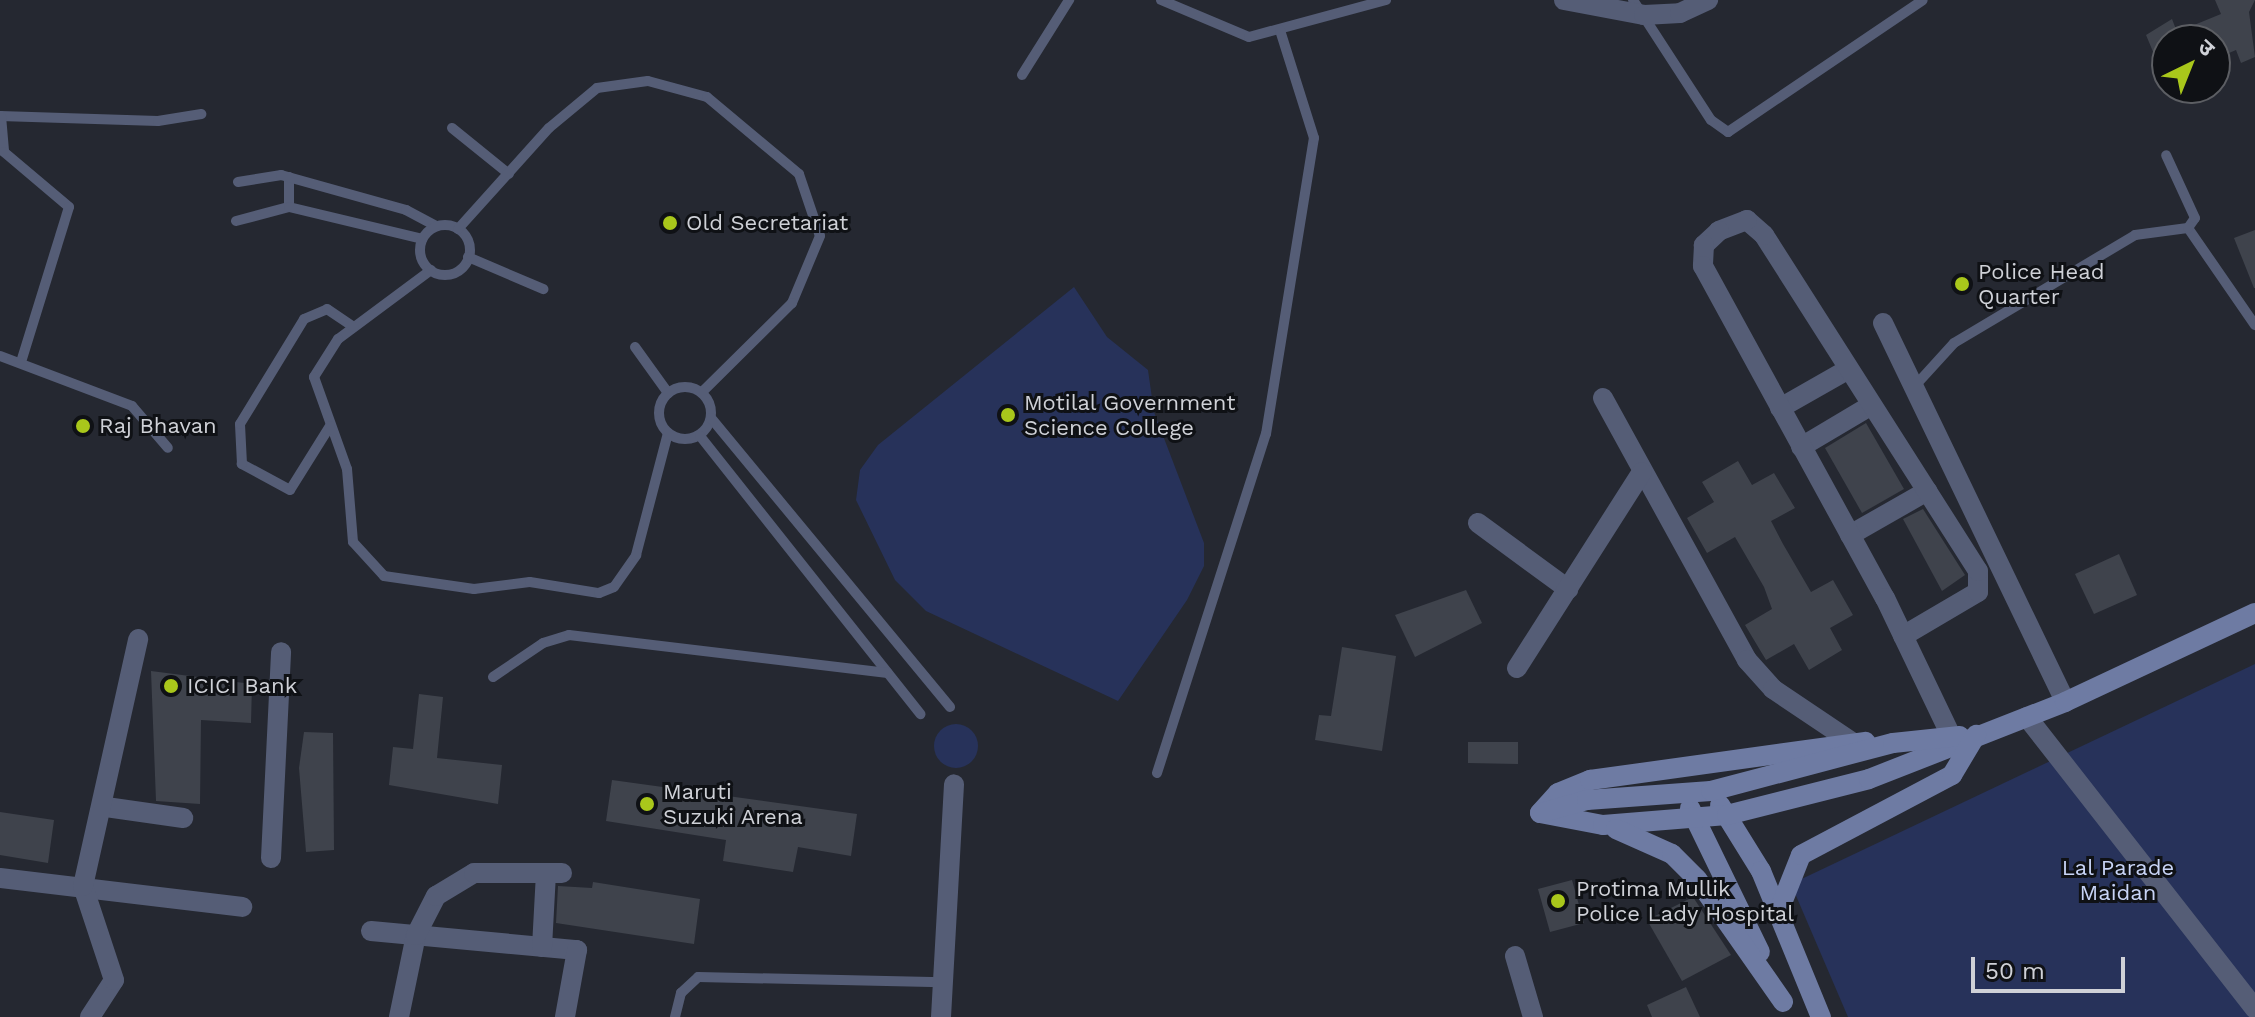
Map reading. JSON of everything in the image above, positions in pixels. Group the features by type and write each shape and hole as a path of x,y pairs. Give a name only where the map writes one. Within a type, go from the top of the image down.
{"main road":[{"path":"1603,825 1727,815 1869,779 2065,702 2255,613"},
{"path":"1540,813 1558,793 1590,780 1852,742 1976,735"},
{"path":"1778,913 1801,855 1952,775 1976,735"},
{"path":"1540,813 1587,800 1711,791 1904,741"},
{"path":"1711,791 1727,815 1778,913 1821,1017"},
{"path":"1682,794 1787,1009"},
{"path":"1540,813 1603,825 1672,854 1697,879 1787,1009"}],"street":[{"path":"1564,0 1680,13 1708,0"},
{"path":"1903,636 1978,592 1978,571 1847,370 1764,235 1747,220 1719,231 1704,245 1703,266 1850,535 1951,736"},
{"path":"1883,323 2065,702"},
{"path":"1780,408 1847,370"},
{"path":"1603,398 1747,660 1773,689 1852,742"},
{"path":"1801,447 1870,406"},
{"path":"1517,668 1642,472"},
{"path":"1850,535 1927,491"},
{"path":"1478,523 1568,589"},
{"path":"90,1017 114,980 83,886 106,807 138,639"},
{"path":"271,858 281,652"},
{"path":"2027,717 2255,1009"},
{"path":"941,1017 954,784"},
{"path":"106,807 183,818"},
{"path":"399,1017 416,935 436,896 474,873 554,873 542,947"},
{"path":"0,878 242,907"},
{"path":"371,931 577,950 565,1017"},
{"path":"1515,956 1533,1017"}],"lane":[{"path":"1022,75 1069,0"},
{"path":"1161,0 1249,37 1386,0"},
{"path":"1638,8 1711,120 1728,132 1923,0"},
{"path":"1157,773 1268,419 1314,138 1280,30"},
{"path":"458,229 597,88 648,81 707,97 799,174 820,236 792,303 702,392"},
{"path":"21,362 69,207 4,152 1,116 158,121 201,114"},
{"path":"452,128 509,174"},
{"path":"1914,387 1954,343 2135,235 2188,228 2195,218 2166,155"},
{"path":"238,182 262,173 289,177 436,226 458,229"},
{"path":"289,177 289,207"},
{"path":"236,221 289,207 422,239"},
{"path":"436,226 422,239 420,252 431,270 451,274 468,257"},
{"path":"2188,228 2255,325"},
{"path":"458,229 468,257 543,289"},
{"path":"431,270 324,352 314,377 347,469 353,542 384,576 474,589 530,582 599,593 614,587 636,555 668,433 659,417 668,393"},
{"path":"330,426 290,490 242,464 240,424 297,328 327,309 354,327"},
{"path":"635,347 668,393"},
{"path":"0,356 132,406 168,448"},
{"path":"668,393 685,387 702,392"},
{"path":"702,392 711,418 950,707"},
{"path":"700,436 711,418"},
{"path":"668,433 700,436 920,714"},
{"path":"493,677 543,643 569,635 888,673"},
{"path":"675,1017 681,993 698,977 943,982"}],"green space":[{"path":"1074,287 1107,337 1148,370 1154,412 1204,543 1204,566 1187,600 1118,701 926,611 895,580 856,500 860,470 878,445"},
{"name":"Lal Parade Maidan","path":"2255,664 2255,1017 1848,1017 1791,884"},
{"path":"956,724 972,730 978,746 972,762 956,768 940,762 934,746 940,730"}],"building":[{"path":"2215,0 2255,0 2249,12 2255,57 2241,63 2236,50 2231,52 2231,24 2197,24 2221,14"},
{"path":"2255,230 2255,288 2254,288 2234,238"},
{"path":"1866,423 1904,489 1862,513 1825,448"},
{"path":"1738,461 1752,485 1774,473 1795,508 1771,521 1783,544 1811,592 1833,580 1853,615 1830,628 1842,650 1809,670 1794,644 1766,660 1745,625 1772,609 1764,587 1735,537 1707,553 1687,518 1714,502 1702,482"},
{"path":"1923,509 1965,575 1942,591 1903,519"},
{"path":"2119,554 2137,595 2094,614 2075,574"},
{"path":"1466,590 1482,623 1415,657 1395,615"},
{"path":"1342,647 1396,656 1382,751 1315,740 1319,715 1331,716"},
{"path":"151,671 252,684 251,723 201,720 200,804 156,801"},
{"path":"419,694 443,697 437,758 502,765 498,804 389,785 393,747 413,749"},
{"path":"304,732 333,733 334,850 306,852 299,768"},
{"path":"1468,742 1518,742 1518,764 1468,763"},
{"path":"612,780 857,814 851,856 798,847 793,872 723,861 726,840 606,821"},
{"path":"0,812 54,820 48,863 0,855"},
{"path":"1572,880 1584,923 1550,932 1538,889"},
{"path":"593,882 700,899 694,944 556,923 558,886 592,888"},
{"path":"1693,897 1731,955 1682,981 1647,920"},
{"path":"1686,987 1700,1017 1652,1017 1647,1005"}],"place":[{"name":"Old Secretariat","path":"670,223"},
{"name":"Police Head Quarter","path":"1962,284"},
{"name":"Motilal Government Science College","path":"1008,415"},
{"name":"Raj Bhavan","path":"83,426"},
{"name":"ICICI Bank","path":"171,686"},
{"name":"Maruti Suzuki Arena","path":"647,804"},
{"name":"Protima Mullik Police Lady Hospital","path":"1558,901"}]}
